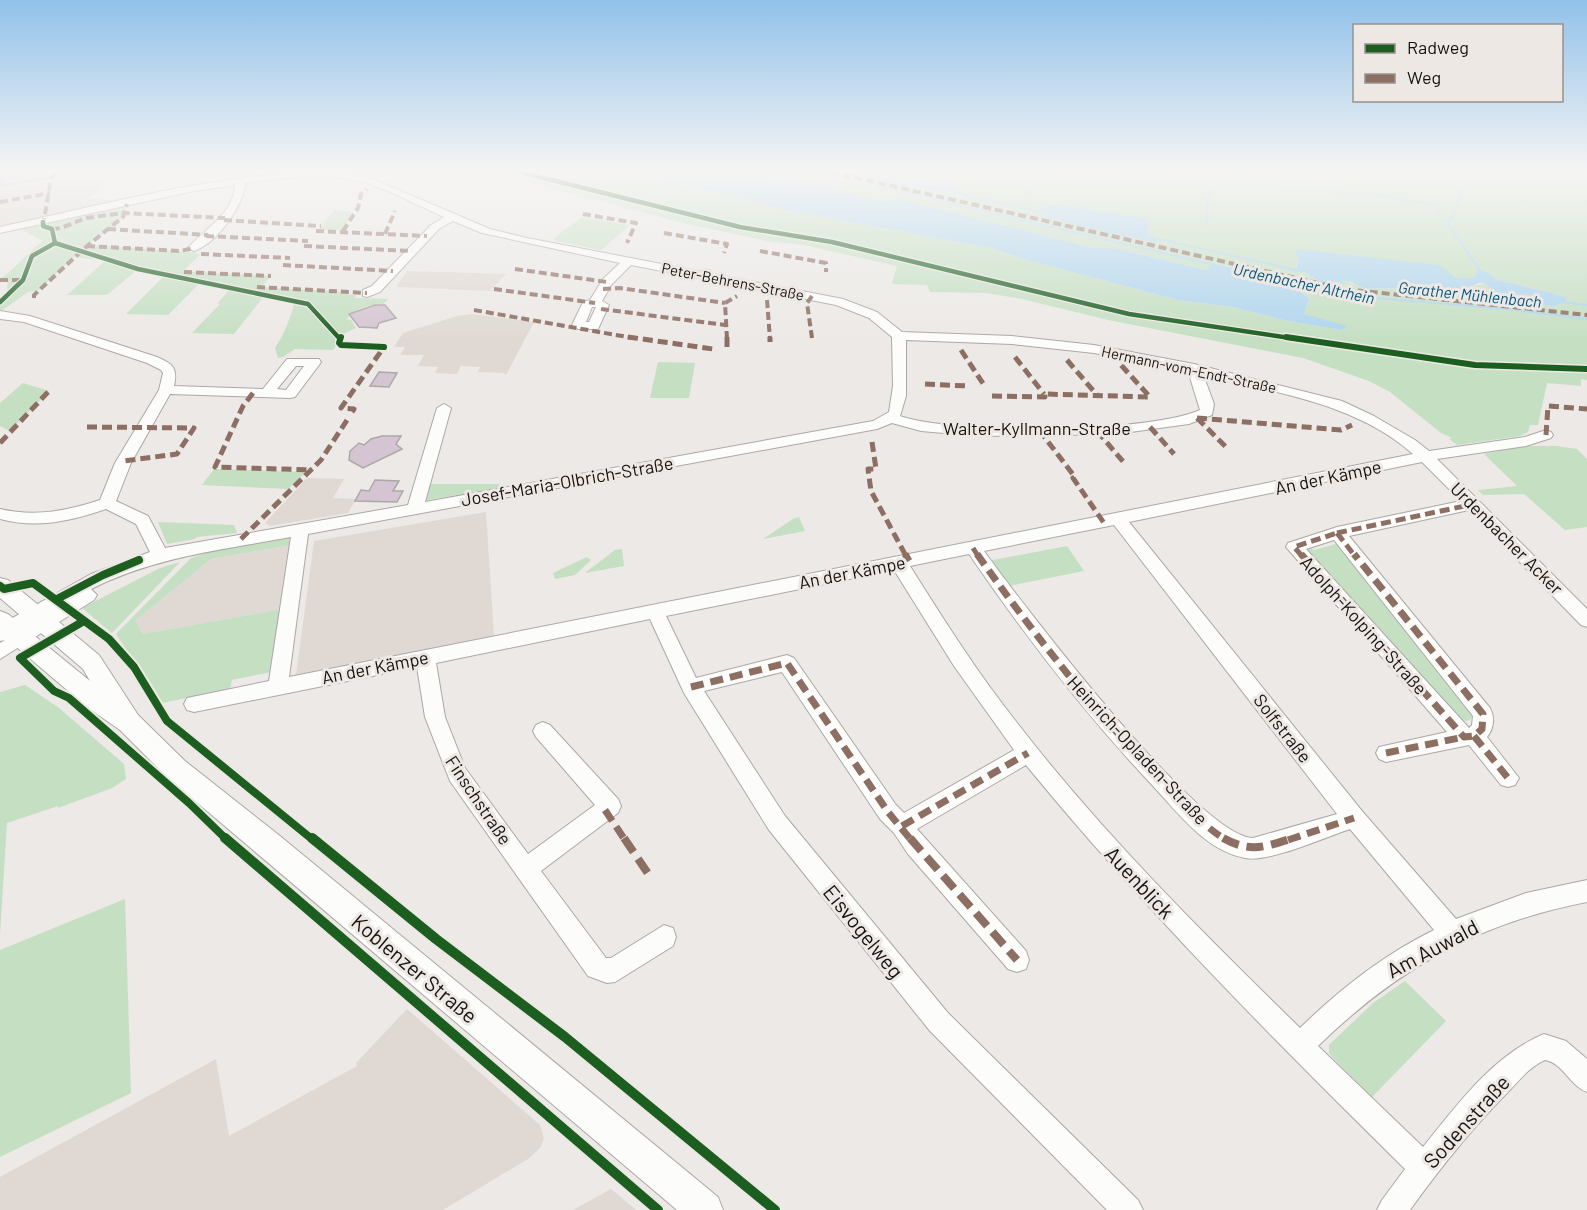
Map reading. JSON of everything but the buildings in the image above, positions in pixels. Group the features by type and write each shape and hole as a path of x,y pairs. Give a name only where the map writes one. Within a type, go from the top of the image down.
{"main road":[{"name":"Koblenzer Straße","path":"0,586 91,662 129,723"},
{"name":"Koblenzer Straße","path":"8,630 96,700 129,723 176,769 270,845 705,1210"}],"street":[{"path":"194,248 214,228"},
{"path":"367,293 375,289 434,228"},
{"name":"Peter-Behrens-Straße","path":"480,228 527,242 839,302 873,315 899,336"},
{"path":"595,303 607,282 628,261"},
{"path":"0,315 26,319 162,364 170,373 166,390 123,463 107,503"},
{"path":"890,418 897,406 899,336"},
{"name":"Hermann-vom-Endt-Straße","path":"899,336 1012,340 1094,349 1194,368 1337,404 1410,443 1426,457"},
{"name":"Walter-Kyllmann-Straße","path":"890,418 920,427 960,430 1136,429 1197,418 1207,412 1207,404 1194,368"},
{"path":"166,390 267,393"},
{"path":"415,508 444,408"},
{"name":"Josef-Maria-Olbrich-Straße","path":"0,652 8,630 91,593 160,555 867,428 890,418"},
{"name":"An der Kämpe","path":"194,704 1426,457 1526,441 1546,435"},
{"name":"Urdenbacher Acker","path":"1426,457 1587,620"},
{"path":"0,514 28,520 58,518 107,503 142,520 160,555"},
{"name":"Adolph-Kolping-Straße","path":"1474,504 1337,533 1294,547 1508,778"},
{"name":"Solfstraße","path":"1119,520 1354,818 1452,933"},
{"path":"278,686 300,530"},
{"name":"Adolph-Kolping-Straße","path":"1337,533 1483,714 1482,729 1469,737"},
{"name":"Heinrich-Opladen-Straße","path":"973,548 1019,614 1079,690 1148,766 1223,838 1253,849 1354,818"},
{"name":"Auenblick","path":"899,563 963,666 1028,753 1144,887 1423,1167"},
{"name":"Eisvogelweg","path":"655,611 691,687 777,823 939,1022 1128,1210"},
{"name":"Finschstraße","path":"426,657 428,688 442,743 457,774 597,967 602,970 615,970 664,937"},
{"path":"691,687 787,663 888,812 902,826 916,847 1017,960"},
{"path":"526,869 610,806 543,731"},
{"path":"1386,753 1469,737"},
{"path":"902,826 1028,753"},
{"name":"Am Auwald","path":"1300,1046 1375,980 1452,933 1535,901 1587,891"},
{"name":"Sodenstraße","path":"1392,1210 1423,1167 1478,1103 1538,1048 1551,1048 1566,1056 1587,1079"}],"shaded area":[{"path":"407,271 506,274 490,291 396,287"},
{"path":"472,314 534,322 506,375 478,372 480,367 461,366 457,374 435,373 438,367 418,366 424,355 400,355 405,347 394,347 403,333 457,316"},
{"path":"307,478 344,479 333,498 356,499 348,513 270,526 265,523"},
{"path":"486,512 494,636 296,675 314,541"},
{"path":"292,545 282,609 143,634 135,621 211,559"},
{"path":"407,1009 540,1125 544,1138 540,1148 528,1159 443,1210 0,1210 0,1177 216,1059 229,1136 357,1066 356,1063"},
{"path":"611,1189 636,1210 573,1210"}],"green space":[{"path":"111,228 88,245 194,252 200,255 183,271 271,276 261,287 345,292 344,294 356,295 355,298 388,299 384,304 364,307 350,315 347,319 351,320 356,328 345,333 333,350 295,349 278,358 275,348 294,304 264,296 234,334 192,333 220,304 218,303 230,289 201,282 168,315 126,314 165,275 170,275 115,263 137,270 107,295 67,295 105,261 74,257 39,290 28,292 0,312 0,298 6,294 8,281 0,279 43,241 22,230"},
{"path":"320,228 344,228 343,230 319,230"},
{"path":"567,228 626,228 601,250 556,241 554,238"},
{"path":"707,228 886,228 991,248 1027,260 1178,300 1233,307 1288,321 1341,330 1304,314 1309,299 1288,281 1213,263 1208,270 1114,248 1094,248 1016,228 1587,228 1587,380 1581,379 1581,386 1547,383 1538,425 1530,425 1528,432 1520,436 1457,445 1449,439 1452,438 1441,433 1390,392 1369,381 1303,358 1108,320 1022,299 986,293 930,292 927,285 892,284 897,266 803,245 767,241","holes":["1298,262 1473,278 1477,269 1487,272 1495,279 1563,296 1566,300 1555,306 1501,300 1485,283 1446,293 1397,288 1371,289 1344,281 1332,284 1320,282 1295,267"]},
{"path":"658,362 695,363 689,398 650,398"},
{"path":"23,383 49,391 10,431 0,426 0,403"},
{"path":"1523,446 1556,446 1577,449 1587,459 1587,527 1565,530 1524,494 1483,495 1478,490 1517,486 1484,454"},
{"path":"214,469 306,472 288,489 202,485"},
{"path":"425,484 506,484 505,487 427,500 424,499"},
{"path":"799,517 805,531 763,539 793,519"},
{"path":"158,522 234,525 237,533 196,537 167,544"},
{"path":"287,537 292,545 211,559 135,621 143,634 282,609 271,672 232,680 230,689 162,703 116,634 191,558 214,551"},
{"path":"1332,538 1474,715 1470,720 1459,720 1308,557 1306,547 1308,545 1314,550 1336,544"},
{"path":"1067,546 1084,571 1004,587 988,561"},
{"path":"622,549 624,566 585,573 615,550"},
{"path":"587,557 591,560 575,575 555,579 553,573"},
{"path":"180,562 112,633 82,608 160,568"},
{"path":"25,685 59,708 124,764 126,779 112,788 58,808 58,806 7,823 0,935 0,692"},
{"path":"125,899 131,1093 0,1157 0,950"},
{"path":"1405,981 1446,1021 1372,1097 1332,1057 1329,1053 1329,1045 1373,1003"}],"water":[{"path":"886,228 1016,228 1094,248 1114,248 1207,270 1212,263 1288,281 1309,299 1304,314 1348,326 1341,330 1288,321 1233,307 1178,300 1027,260 991,248"},
{"path":"1090,228 1149,228 1147,233 1160,240 1157,242"},
{"path":"1296,249 1439,265 1456,278 1473,278 1477,269 1487,272 1495,279 1563,296 1567,300 1555,306 1501,300 1485,283 1479,283 1457,292 1397,288 1366,289 1351,282 1332,284 1320,282 1304,272 1295,272 1298,262"}],"waterway":[{"name":"Urdenbacher Altrhein","path":"1058,228 1215,265"},
{"path":"1451,228 1481,272"},
{"name":"Garather Mühlenbach","path":"1154,238 1296,270"},
{"name":"Urdenbacher Altrhein","path":"1287,281 1352,296 1507,309 1587,319"},
{"name":"Garather Mühlenbach","path":"1452,291 1498,295"},
{"name":"Garather Mühlenbach","path":"1560,302 1587,305"}],"marked path":[{"path":"52,229 57,228"},
{"path":"34,298 34,295 109,228"},
{"path":"385,234 387,228"},
{"path":"627,243 634,228"},
{"path":"1079,228 1344,289 1587,315"},
{"path":"108,229 208,235"},
{"path":"316,231 427,236"},
{"path":"664,233 727,244 724,253"},
{"path":"206,236 308,241"},
{"path":"87,246 180,251 194,248"},
{"path":"304,246 412,251"},
{"path":"760,251 826,263 826,272"},
{"path":"201,254 290,258"},
{"path":"283,265 393,271"},
{"path":"515,269 607,282"},
{"path":"184,272 271,276"},
{"path":"0,280 23,280"},
{"path":"257,287 367,293"},
{"path":"603,289 620,288 725,303"},
{"path":"494,289 595,303"},
{"path":"727,347 725,303 737,296"},
{"path":"812,296 807,303 812,338"},
{"path":"767,300 770,342"},
{"path":"601,309 725,325"},
{"path":"474,310 591,332 713,349"},
{"path":"352,412 354,409 341,408 384,347"},
{"path":"961,350 984,385"},
{"path":"1015,357 1044,394"},
{"path":"1067,360 1097,395"},
{"path":"992,396 1045,397 1044,394 1150,397 1121,365"},
{"path":"925,384 968,386"},
{"path":"0,443 49,391"},
{"path":"253,393 243,406 215,467 312,470"},
{"path":"1546,435 1548,406 1587,409"},
{"path":"241,539 321,460 349,417"},
{"path":"1197,418 1341,430 1352,425"},
{"path":"1197,418 1226,447"},
{"path":"87,427 194,428 177,454 124,461"},
{"path":"1150,427 1174,454"},
{"path":"1039,430 1075,477 1073,478 1104,523"},
{"path":"1097,431 1126,465"},
{"path":"872,442 876,469 868,469 871,491 909,561"},
{"path":"1337,533 1294,547 1464,737 1474,736 1482,729 1483,714 1337,533 1474,504"},
{"path":"973,548 1042,642 1116,732 1213,831 1234,844 1253,848 1281,842 1354,818"},
{"path":"691,687 787,663 888,812 902,826 916,847 1017,960"},
{"path":"1474,736 1508,778"},
{"path":"1386,753 1464,737"},
{"path":"902,826 1028,753"},
{"path":"605,810 651,878"}],"cycle path":[{"path":"50,228 55,243 138,269 308,304 341,337 339,343 341,345 384,347"},
{"path":"749,228 832,242 1129,314 1475,365 1587,369"},
{"path":"0,302 23,280 32,256 55,243"},
{"path":"57,599 103,575 139,560"},
{"path":"0,586 4,589 33,583 109,639 134,667 167,721 436,939 565,1037 775,1210"},
{"path":"84,621 20,658 54,691 69,698 189,803 211,826 658,1210"}]}
